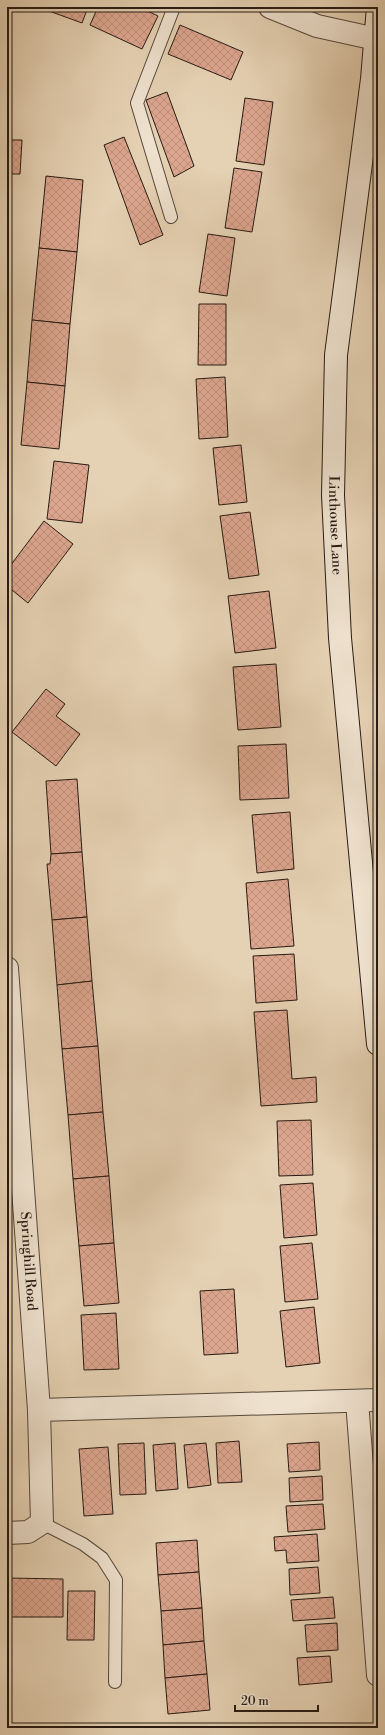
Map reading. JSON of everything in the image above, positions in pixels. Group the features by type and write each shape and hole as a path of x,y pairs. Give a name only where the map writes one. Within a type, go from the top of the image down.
{"street":[{"path":"270,7 317,26 376,39"},
{"name":"Linthouse Lane","path":"378,7 376,39 336,355 333,495 340,638 378,1044"},
{"name":"Springhill Road","path":"7,968 39,1410 42,1523"},
{"path":"39,1410 368,1400 378,1675"},
{"path":"7,1533 28,1532 42,1523"}],"lane":[{"path":"171,217 137,103 174,7"},
{"path":"42,1523 83,1544 102,1558 116,1580 115,1682"}],"building":[{"path":"38,7 88,7 82,23"},
{"path":"98,7 139,7 158,16 142,49 90,25"},
{"path":"180,25 243,52 231,80 168,54"},
{"path":"167,92 194,166 174,177 146,100"},
{"path":"245,98 273,102 264,165 236,161"},
{"path":"124,137 163,235 140,245 104,145"},
{"path":"7,140 22,140 20,174 7,174"},
{"path":"234,168 262,172 252,232 225,228"},
{"path":"46,176 83,180 77,252 39,248"},
{"path":"208,234 235,238 227,296 199,292"},
{"path":"39,248 77,252 70,324 32,320"},
{"path":"199,304 226,304 226,365 198,365"},
{"path":"32,320 70,324 65,386 27,382"},
{"path":"225,377 228,437 199,439 196,379"},
{"path":"27,382 65,386 59,449 21,445"},
{"path":"241,445 247,502 219,505 213,448"},
{"path":"54,461 89,465 82,523 47,519"},
{"path":"250,512 259,575 229,579 220,516"},
{"path":"44,521 73,544 28,603 7,586 7,570"},
{"path":"269,591 276,648 235,653 228,596"},
{"path":"276,664 281,727 238,730 233,667"},
{"path":"46,689 65,704 56,716 80,734 56,766 12,732"},
{"path":"286,744 289,798 240,800 238,746"},
{"path":"77,779 82,852 51,854 46,781"},
{"path":"290,812 294,869 257,873 252,815"},
{"path":"82,852 87,917 52,920 47,864 50,864 51,854"},
{"path":"288,879 294,946 251,949 246,883"},
{"path":"87,917 92,981 57,985 52,920"},
{"path":"294,954 297,1000 256,1003 253,956"},
{"path":"92,981 98,1046 62,1049 57,985"},
{"path":"287,1010 292,1079 316,1077 317,1102 261,1106 254,1012"},
{"path":"98,1046 103,1112 68,1115 62,1049"},
{"path":"103,1112 109,1176 73,1179 68,1115"},
{"path":"311,1120 313,1175 279,1176 277,1121"},
{"path":"109,1176 114,1243 79,1246 73,1179"},
{"path":"313,1183 317,1235 284,1238 280,1185"},
{"path":"114,1243 119,1303 84,1306 79,1246"},
{"path":"312,1243 318,1299 285,1302 280,1246"},
{"path":"234,1289 238,1353 204,1355 200,1291"},
{"path":"314,1307 320,1363 286,1367 280,1311"},
{"path":"116,1313 119,1369 84,1370 81,1315"},
{"path":"239,1441 242,1482 218,1483 216,1443"},
{"path":"319,1442 320,1470 289,1472 287,1444"},
{"path":"144,1443 146,1494 120,1495 118,1444"},
{"path":"175,1443 178,1489 156,1491 153,1445"},
{"path":"206,1443 211,1485 188,1488 184,1445"},
{"path":"108,1447 113,1514 84,1516 79,1449"},
{"path":"322,1476 323,1500 290,1502 289,1478"},
{"path":"323,1504 325,1529 288,1532 286,1506"},
{"path":"317,1534 319,1561 287,1563 286,1550 275,1551 274,1537"},
{"path":"197,1540 199,1572 158,1575 156,1543"},
{"path":"318,1567 320,1593 290,1595 289,1569"},
{"path":"199,1572 202,1608 161,1611 158,1575"},
{"path":"7,1578 63,1579 63,1617 7,1617"},
{"path":"68,1591 95,1591 94,1640 67,1640"},
{"path":"333,1597 335,1618 293,1621 291,1600"},
{"path":"202,1608 204,1641 163,1645 161,1611"},
{"path":"337,1623 338,1650 307,1652 305,1625"},
{"path":"204,1641 207,1674 165,1678 163,1645"},
{"path":"330,1656 332,1682 299,1685 297,1658"},
{"path":"207,1674 210,1710 168,1714 165,1678"}]}
